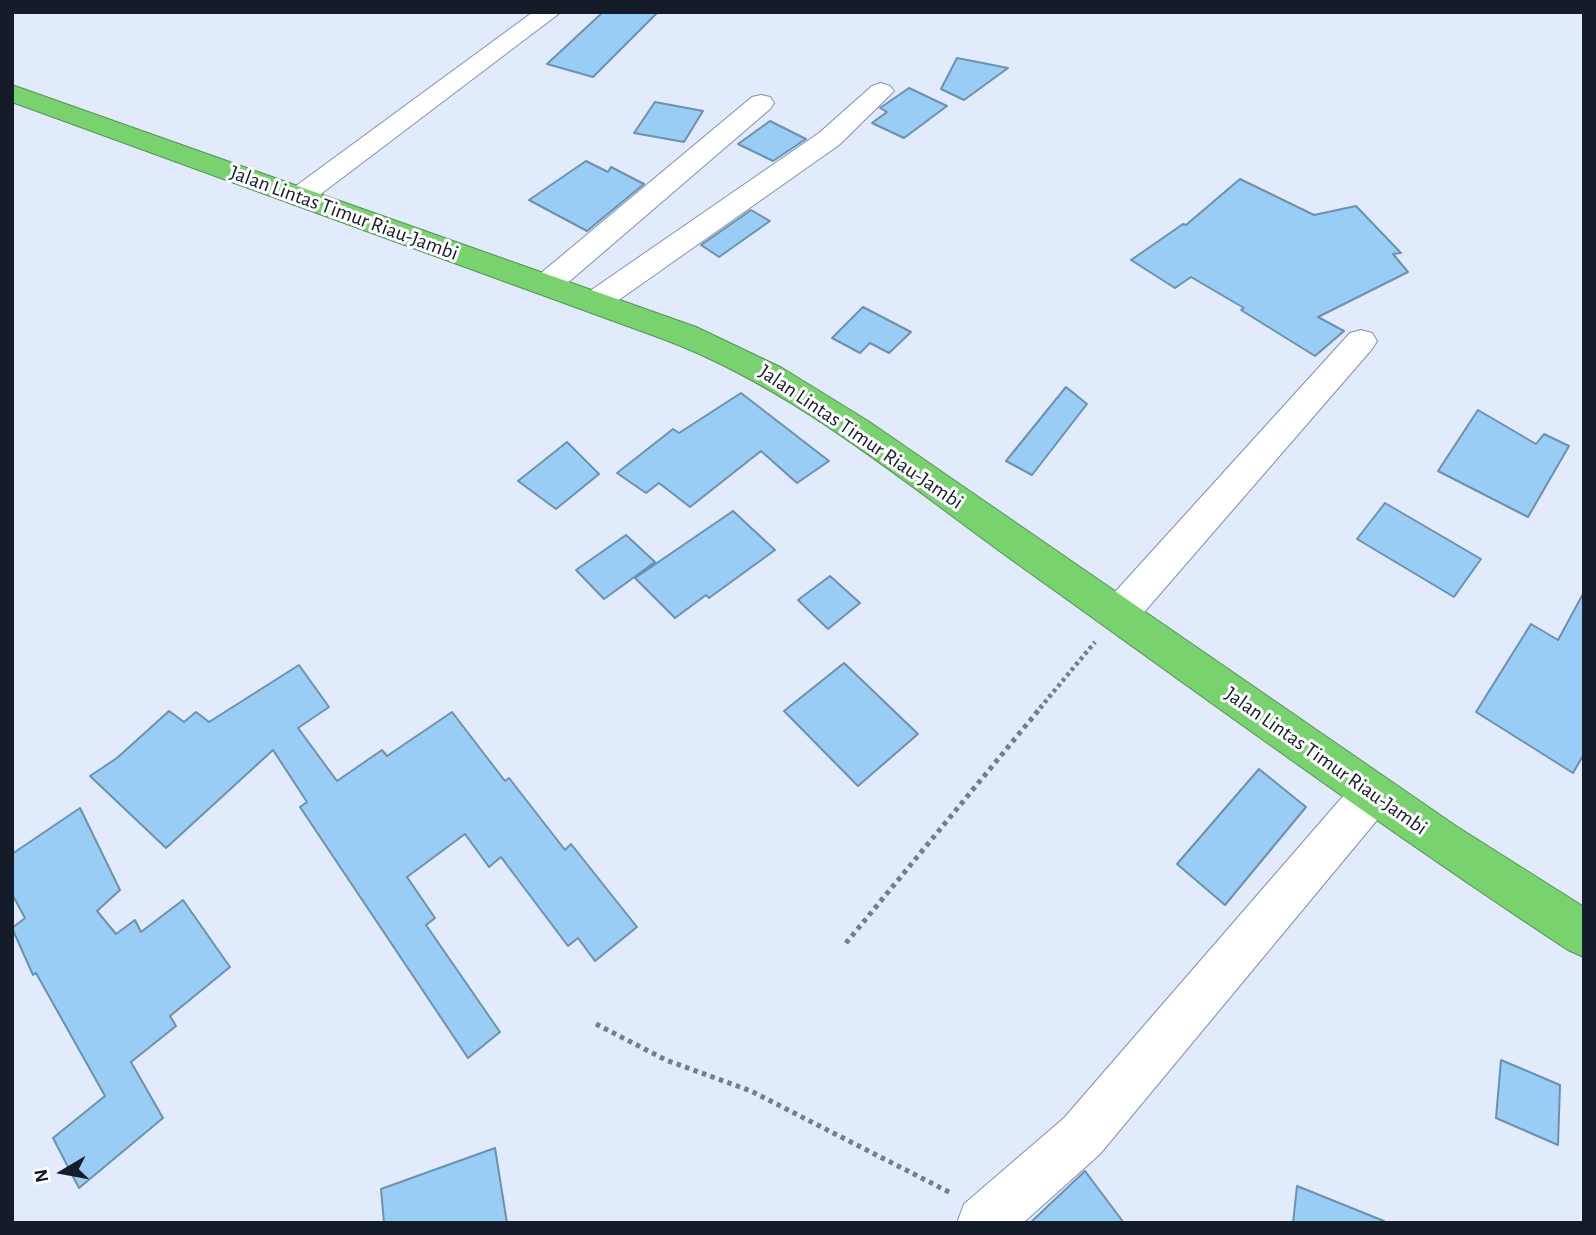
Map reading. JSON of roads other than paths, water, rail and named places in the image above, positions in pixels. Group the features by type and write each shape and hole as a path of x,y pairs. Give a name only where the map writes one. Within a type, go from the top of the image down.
{"highway":[{"name":"Jalan Lintas Timur Riau-Jambi","path":"12,93 713,346 784,383 1119,614 1440,841 1584,934"}],"street":[{"path":"299,197 548,12"},
{"path":"595,302 829,139 881,91"},
{"path":"546,285 761,103"},
{"path":"1119,614 1361,341"},
{"path":"988,1219 1082,1136 1372,794"}]}
